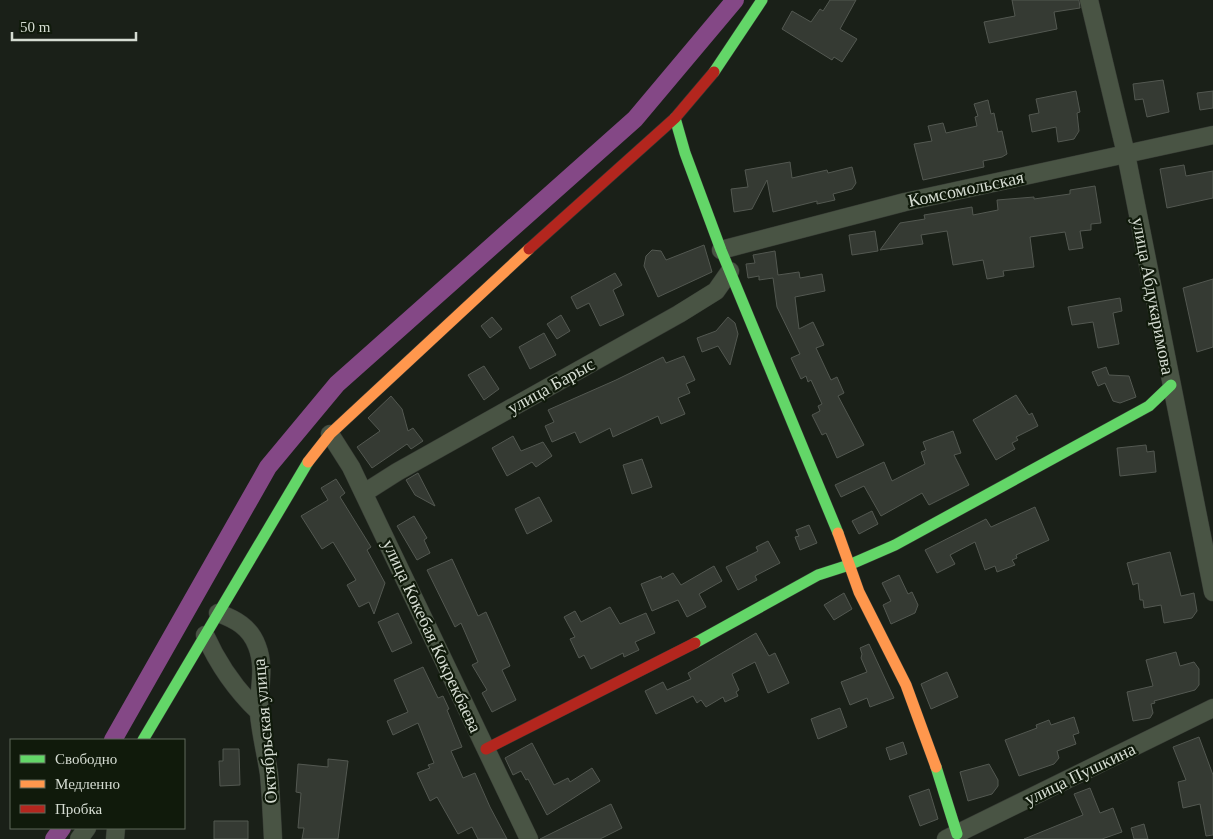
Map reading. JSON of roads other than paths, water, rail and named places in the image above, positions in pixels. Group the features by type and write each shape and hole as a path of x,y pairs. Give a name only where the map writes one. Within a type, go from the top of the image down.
{"street":[{"path":"144,739 310,459 330,434 464,307 676,118 711,77 762,0"},
{"name":"улица Абдукаримова","path":"1089,0 1126,154 1213,592"},
{"path":"676,118 685,153 730,271 859,592 906,686 946,796 951,836"},
{"name":"Комсомольская","path":"722,250 905,202 1213,135"},
{"name":"улица Барыс","path":"364,493 397,472 679,314 716,291 730,271"},
{"path":"486,749 672,655 818,574 849,565 895,545 1148,406 1171,385"},
{"name":"улица Кокебая Кокрекбаева","path":"330,434 351,467 364,493 530,839"},
{"name":"Октябрьская улица","path":"218,613 234,618 248,630 257,645 262,667 259,712 263,751 268,773 273,839"},
{"path":"205,635 218,662 247,700 259,712"},
{"name":"улица Пушкина","path":"951,836 1213,708"}],"waterway":[{"path":"114,739 268,467 337,384 635,119 735,0"},
{"path":"54,839 61,829"}]}
